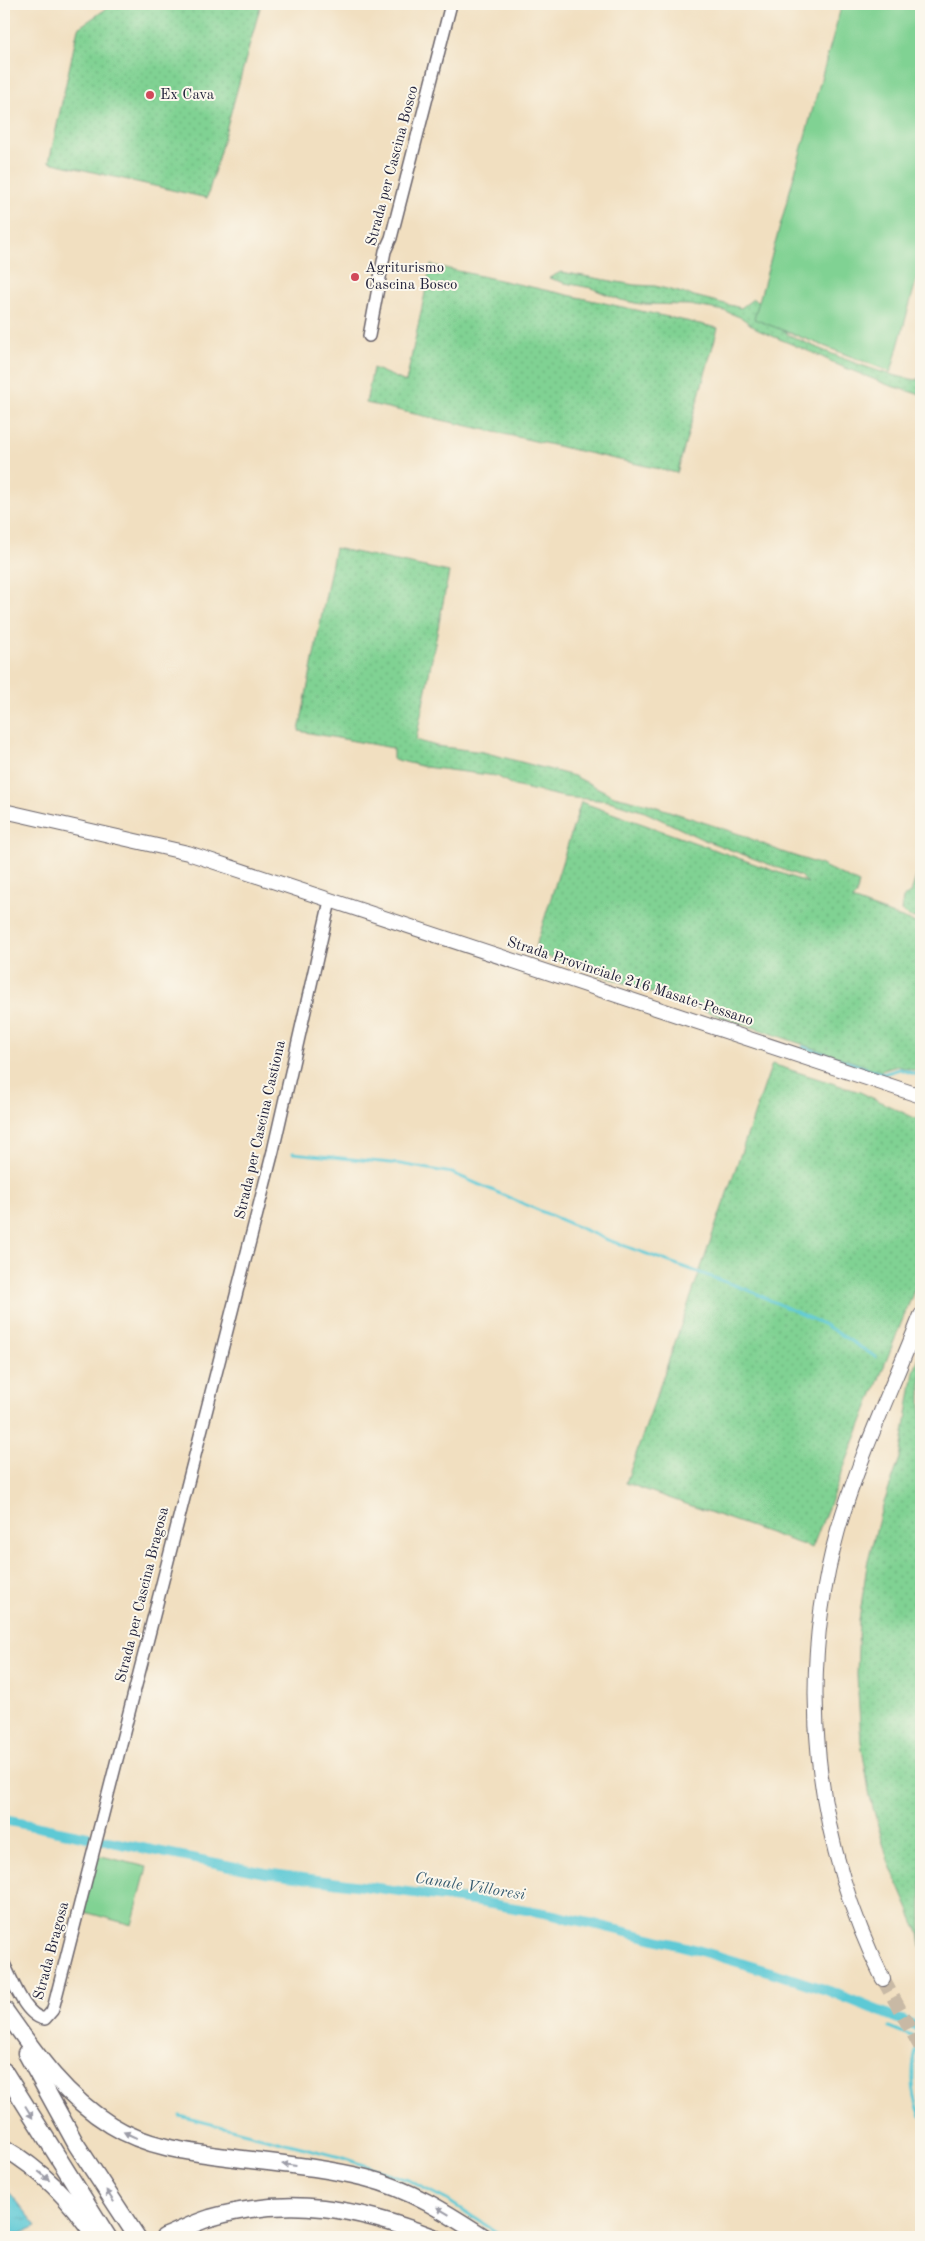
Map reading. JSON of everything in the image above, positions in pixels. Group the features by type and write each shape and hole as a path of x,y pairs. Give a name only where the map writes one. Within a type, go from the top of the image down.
{"highway":[{"path":"4,2009 36,2055 67,2092 88,2109 128,2135 169,2148 366,2178 425,2200 484,2237"},
{"path":"4,2013 76,2144 137,2237"},
{"path":"4,2071 108,2237"},
{"path":"4,2148 24,2160 51,2181 95,2237"},
{"path":"164,2237 207,2219 224,2215 263,2208 298,2206 332,2208 371,2216 433,2237"}],"main road":[{"name":"Strada Provinciale 216 Masate-Pessano","path":"4,811 162,846 921,1096"},
{"path":"883,1979 862,1935 848,1896 827,1820 817,1742 816,1663 825,1591 841,1520 859,1469 921,1315"}],"street":[{"name":"Strada per Cascina Bosco","path":"369,336 385,251 392,238 451,4"},
{"name":"Strada per Cascina Castiona","path":"218,1366 273,1151 330,900"},
{"name":"Strada per Cascina Bragosa","path":"95,1848 166,1560 218,1366"},
{"name":"Strada Bragosa","path":"4,1964 29,2011 37,2017 45,2019 54,2005 95,1848"}],"green space":[{"name":"Ex Cava","path":"107,4 261,4 207,198 49,162 78,28 106,9"},
{"path":"842,4 921,4 921,263 891,372 754,319"},
{"path":"431,265 718,328 677,473 366,403 373,368 406,382"},
{"path":"561,272 634,285 655,286 741,308 753,299 774,313 787,334 801,341 851,362 886,373 917,380 921,375 921,395 888,385 838,365 758,330 742,318 725,311 689,305 640,304 621,300 591,288 549,278"},
{"path":"335,548 449,572 416,740 436,746 483,752 574,776 614,796 648,804 742,835 782,852 819,864 859,883 856,896 852,900 921,925 921,1072 897,1066 880,1071 534,952 581,802 808,883 800,876 702,839 645,812 609,801 564,797 514,786 497,776 425,767 393,759 393,748 299,731"},
{"path":"921,862 921,916 912,918 901,911 903,898 911,892"},
{"path":"772,1064 860,1092 921,1121 921,1273 812,1548 626,1483"},
{"path":"921,1353 921,1948 919,1933 888,1861 870,1797 861,1742 857,1675 859,1620 867,1565 881,1511 900,1458 914,1371"},
{"path":"97,1855 147,1867 132,1925 81,1911"}],"water":[{"path":"4,2190 11,2194 37,2226 17,2235 4,2237"}],"waterway":[{"path":"803,1047 883,1074 900,1069 921,1076"},
{"path":"293,1153 400,1164 452,1173 608,1240 748,1290 825,1325 876,1357"},
{"name":"Canale Villoresi","path":"4,1820 265,1873 474,1901 544,1913 598,1925 694,1949 774,1973 829,1991 921,2028"},
{"path":"889,2027 921,2040"},
{"path":"919,2039 914,2058 913,2088 921,2116"},
{"path":"180,2116 340,2157 408,2180 447,2200 504,2237"}],"tunnel":[{"path":"883,1979 921,2048"}],"place":[{"name":"Ex Cava","path":"150,95"},
{"name":"Agriturismo Cascina Bosco","path":"355,277"}]}
